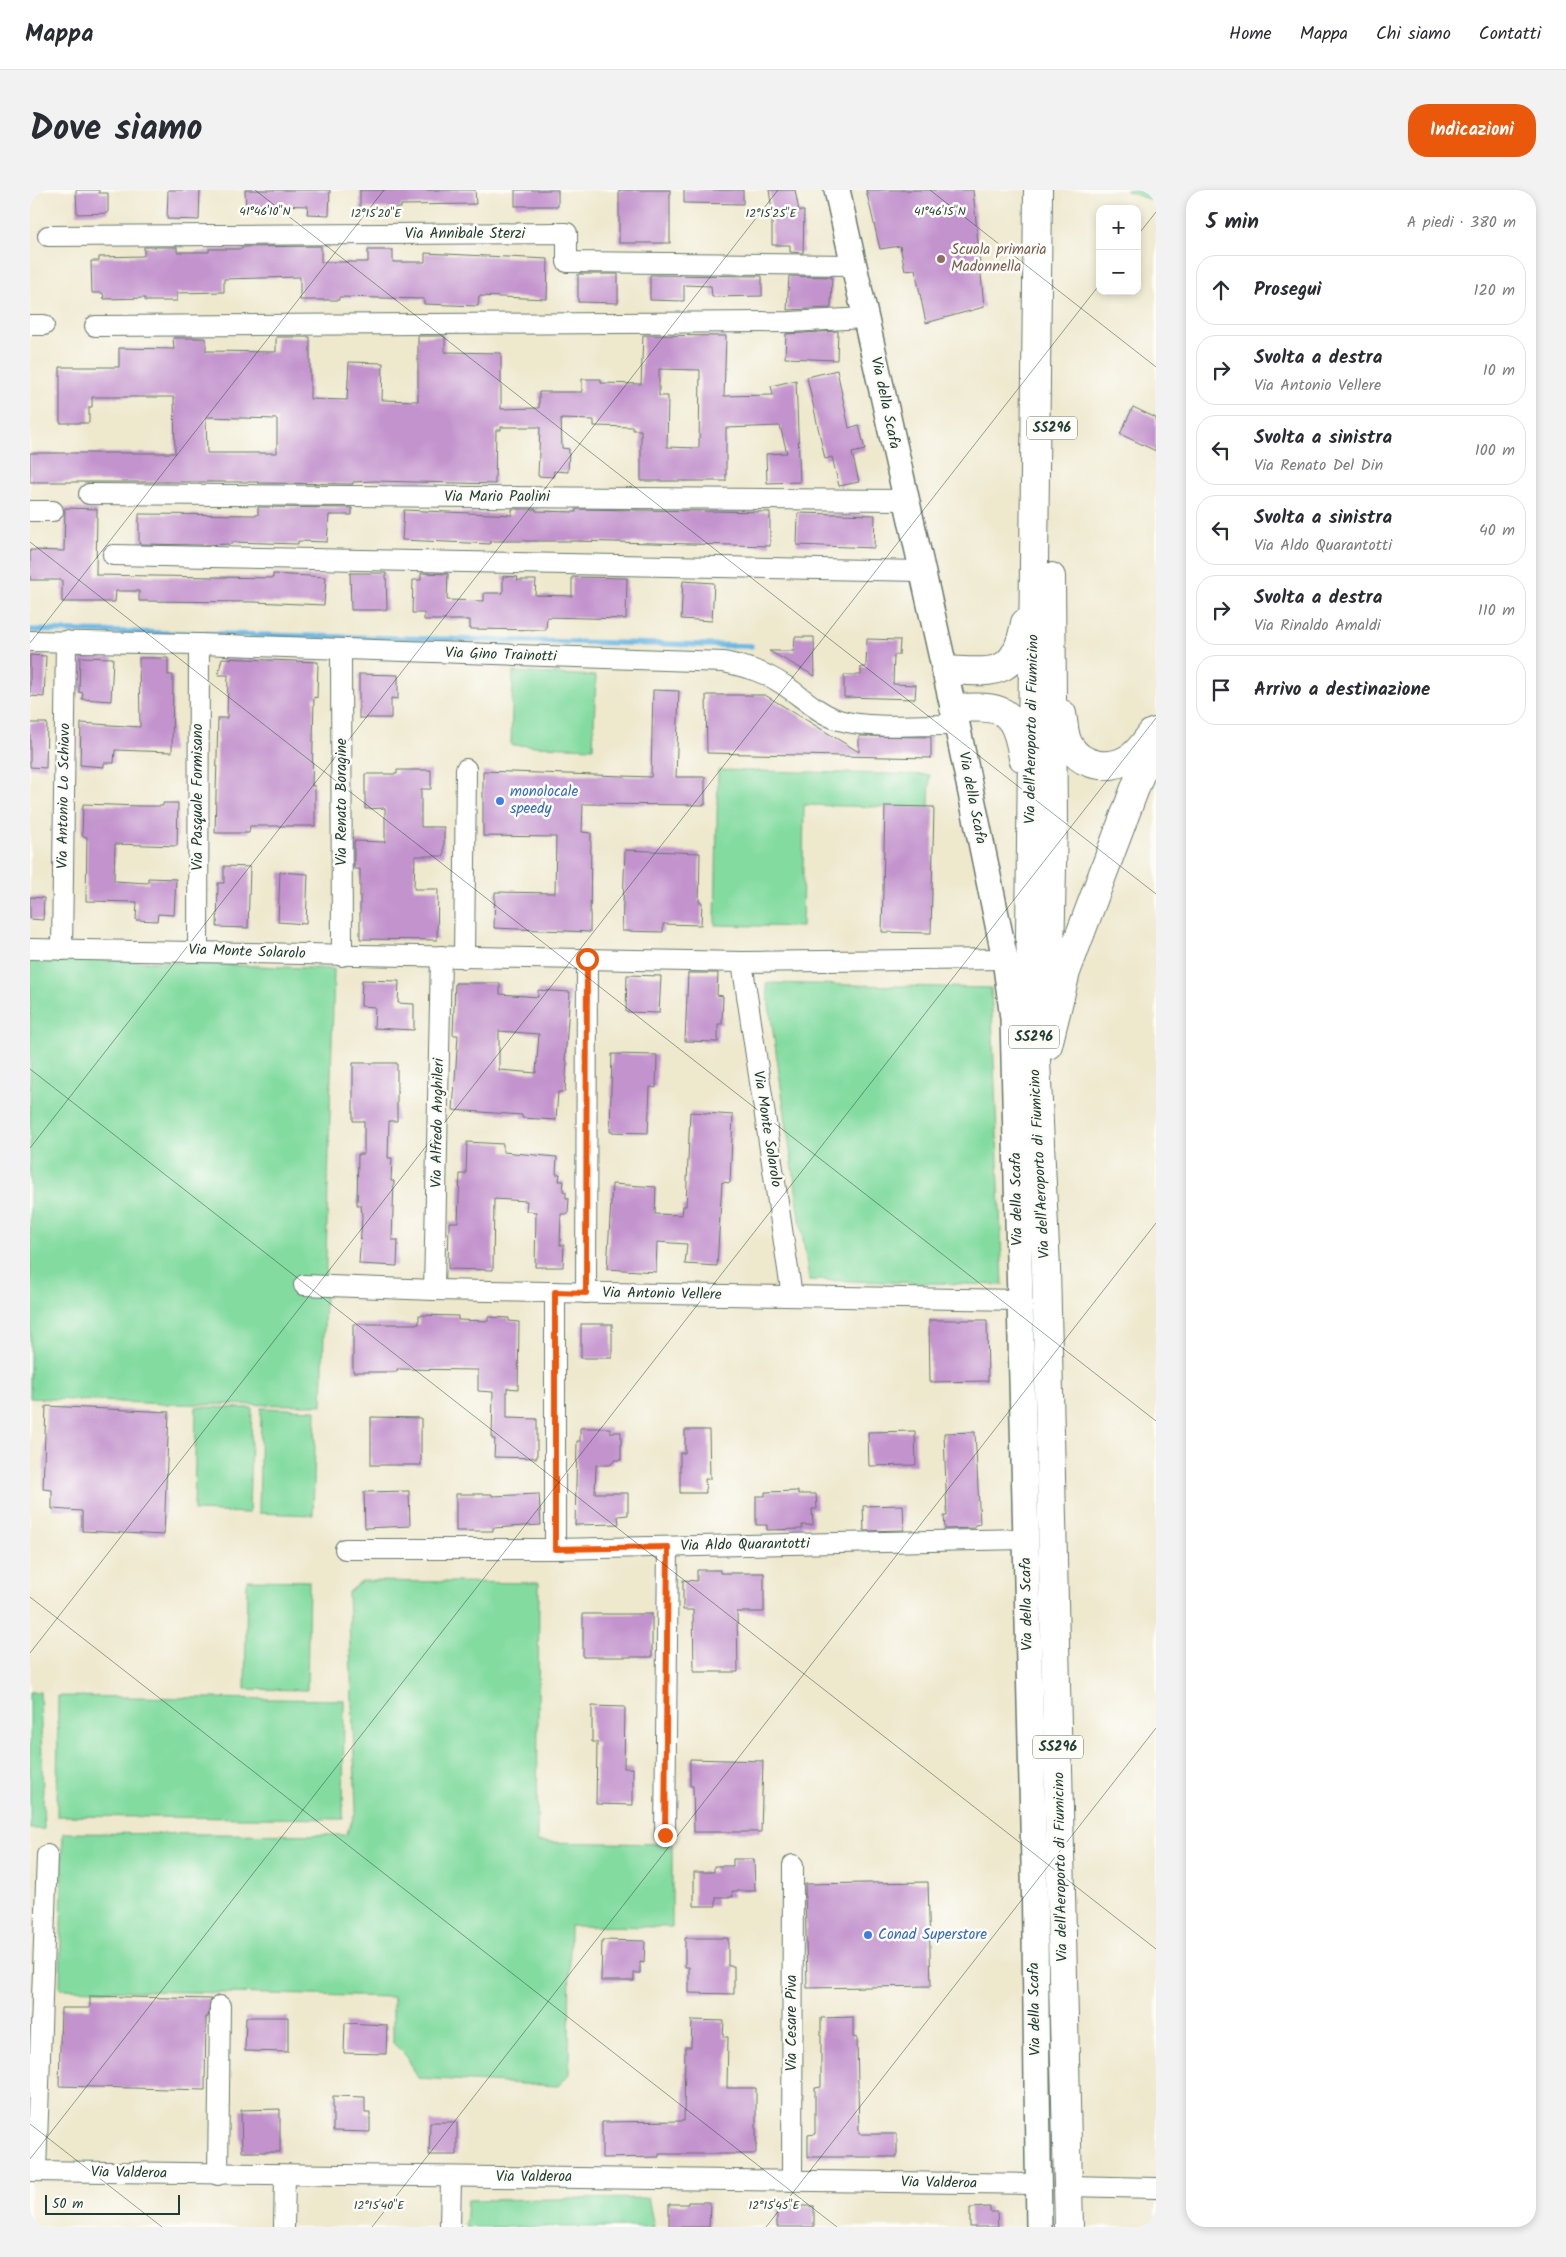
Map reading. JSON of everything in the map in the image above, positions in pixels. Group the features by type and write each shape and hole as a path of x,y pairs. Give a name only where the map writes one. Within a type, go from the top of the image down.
{"main road":[{"name":"Via dell'Aeroporto di Fiumicino","path":"1038,190 1030,936 1046,1268 1069,2227"},
{"name":"Via dell'Aeroporto di Fiumicino","path":"1046,1268 1048,1045 1053,824 1051,571 1056,190"},
{"path":"945,670 992,672 1007,664 1013,658 1023,634 1033,575"},
{"path":"1053,667 1068,743 1080,757 1107,767 1131,757 1156,730"},
{"path":"956,716 989,706 1005,712 1020,735 1031,806"},
{"path":"1048,1045 1066,972 1156,730"}],"street":[{"name":"Via della Scafa","path":"837,190 921,571 956,716 1005,958 1013,1018 1034,1863 1039,2227"},
{"name":"Via Annibale Sterzi","path":"48,236 567,233 567,262 854,265"},
{"path":"95,326 780,322 865,318"},
{"name":"Via Mario Paolini","path":"88,494 905,500"},
{"path":"30,511 52,511"},
{"path":"113,555 921,571"},
{"name":"Via Gino Trainotti","path":"30,641 199,644 724,662 753,668 838,720 862,724 956,716"},
{"name":"Via Antonio Lo Schiavo","path":"62,950 66,641"},
{"name":"Via Pasquale Formisano","path":"198,950 199,644"},
{"name":"Via Renato Boragine","path":"341,649 342,956"},
{"path":"464,958 466,769"},
{"name":"Via Monte Solarolo","path":"30,949 198,950 342,956 742,962 1005,958"},
{"name":"Via Alfredo Anghileri","path":"434,1290 441,956"},
{"path":"586,1293 587,959"},
{"name":"Via Monte Solarolo","path":"742,962 792,1296"},
{"name":"Via Antonio Vellere","path":"304,1285 434,1290 1019,1300"},
{"path":"555,1292 555,1549"},
{"name":"Via Aldo Quarantotti","path":"345,1549 555,1549 1025,1539"},
{"path":"665,1835 668,1547"},
{"path":"33,2171 47,1855"},
{"name":"Via Cesare Piva","path":"792,2181 793,1865"},
{"path":"218,2175 220,2006"},
{"name":"Via Valderoa","path":"33,2171 218,2175 1038,2184"},
{"path":"284,2227 285,2175"},
{"path":"450,2227 451,2177"},
{"path":"1068,2186 1156,2188"}],"green space":[{"path":"1156,190 1156,202 1126,191"},
{"path":"513,672 596,676 593,748 511,745"},
{"path":"718,770 930,775 929,808 804,805 802,927 715,925"},
{"path":"30,957 334,969 322,1405 165,1404 30,1398"},
{"path":"766,983 991,988 1003,1285 809,1280"},
{"path":"196,1407 252,1408 249,1513 194,1511"},
{"path":"261,1408 316,1410 313,1515 259,1513"},
{"path":"247,1580 309,1581 307,1690 245,1689"},
{"path":"363,1581 539,1583 537,1842 672,1844 672,1927 570,1926 569,2074 558,2086 418,2078 407,2057 393,2043 393,1997 60,1989 63,1833 346,1835 356,1811 348,1592"},
{"path":"30,1692 40,1692 44,1829 30,1829"},
{"path":"58,1696 344,1700 343,1819 57,1816"},
{"path":"648,2198 654,2227 465,2227 467,2200"}],"building":[{"path":"76,190 99,190 99,193 108,193 108,213 77,214"},
{"path":"168,190 200,190 199,220 167,219"},
{"path":"245,190 330,190 329,215 307,214 308,206 276,205 276,209 246,210"},
{"path":"360,190 475,190 476,204 401,205 401,208 360,209"},
{"path":"515,190 558,190 558,206 515,206"},
{"path":"619,190 670,190 670,243 619,243"},
{"path":"684,190 743,190 743,204 684,203"},
{"path":"769,190 795,190 799,211 804,211 803,253 790,252 790,245 772,245 772,210"},
{"name":"Scuola primaria Madonnella","path":"866,190 973,190 984,307 926,323 915,269 905,270 900,246 880,249"},
{"path":"321,246 321,262 368,262 368,250 393,250 393,262 425,262 425,253 548,259 547,299 479,296 478,306 424,304 424,299 339,297 339,300 300,300 300,277 224,279 224,292 177,293 177,301 145,301 145,298 104,299 103,293 92,293 91,261 99,261 99,257 144,256 144,247 177,247 177,252 209,252 209,249 242,249 242,247"},
{"path":"578,274 618,274 618,303 578,302"},
{"path":"650,275 762,276 762,296 712,297 711,286 684,285 684,301 650,300"},
{"path":"789,276 832,277 831,308 787,310"},
{"path":"838,331 837,360 785,358 786,334"},
{"path":"643,335 726,336 724,396 773,395 771,386 796,380 800,482 767,483 766,454 787,453 780,426 726,428 726,481 641,481 641,430 633,430 633,427 594,426 594,420 561,419 562,448 569,449 568,472 554,471 553,477 538,476 540,427 501,427 501,430 496,430 495,484 376,481 353,482 353,484 30,482 30,453 175,453 174,397 92,397 92,407 89,407 89,423 60,423 60,367 119,367 119,348 174,349 173,338 206,338 206,351 276,352 276,337 310,337 310,399 347,400 349,362 383,363 382,400 418,401 418,336 445,336 445,352 501,353 501,409 539,408 539,392 582,392 582,379 601,379 601,383 641,384","holes":["659,369 700,370 699,448 667,447 668,396 659,396","206,417 277,419 277,453 207,453"]},
{"path":"837,370 849,428 859,425 865,450 852,453 859,482 839,486 832,457 825,459 807,377"},
{"path":"1133,407 1156,418 1156,451 1120,434"},
{"path":"258,507 352,508 352,515 329,515 327,542 298,541 298,544 232,542 232,544 201,545 139,544 139,514 258,515"},
{"path":"65,508 97,509 96,575 273,578 273,574 326,577 324,605 139,601 139,591 116,591 115,602 62,602 62,580 30,580 30,550 64,551"},
{"path":"512,509 576,512 576,509 770,512 770,546 575,541 490,541 490,544 402,540 404,510 512,515"},
{"path":"798,513 875,515 874,548 797,545"},
{"path":"350,573 386,573 387,610 351,610"},
{"path":"421,573 448,574 447,600 484,601 484,593 503,593 503,576 518,577 517,580 536,580 535,595 572,596 572,577 627,578 626,619 547,617 546,630 470,629 470,620 424,620 424,613 412,613 413,580 421,580"},
{"path":"683,581 714,583 712,621 681,619"},
{"path":"795,637 814,637 815,676 769,651 794,651"},
{"path":"867,639 900,640 899,655 894,655 893,684 916,685 915,699 844,697 844,675 861,675 861,667 866,667"},
{"path":"30,655 46,656 44,697 30,696"},
{"path":"80,657 113,658 111,701 82,699 83,693 79,692"},
{"path":"139,658 168,658 168,675 173,675 172,752 115,750 114,763 104,763 104,767 80,765 81,723 140,727"},
{"path":"222,658 318,662 317,698 314,697 312,786 315,786 315,826 250,826 249,833 215,833 218,718 227,718 228,675 218,675"},
{"path":"359,674 398,675 398,699 391,698 391,718 359,718"},
{"path":"653,690 679,691 676,777 705,777 705,805 583,804 582,832 591,833 590,932 494,928 495,892 555,893 556,837 483,836 483,771 651,777"},
{"path":"706,695 765,695 859,752 859,736 931,737 931,758 707,753"},
{"path":"30,723 47,723 46,768 30,767"},
{"path":"397,770 431,770 431,789 421,789 421,827 444,827 444,856 415,856 414,889 438,889 437,940 360,939 360,869 354,869 354,841 385,842 385,808 365,809 365,774 397,774"},
{"path":"163,803 178,803 177,846 115,844 114,881 148,883 148,878 176,879 174,915 158,914 157,921 136,920 137,902 86,901 87,837 82,836 83,804 163,806"},
{"path":"885,806 934,807 931,933 882,932"},
{"path":"625,850 700,853 699,902 702,902 701,925 663,924 663,932 622,931"},
{"path":"224,866 250,867 248,928 217,927 218,883 224,883"},
{"path":"280,872 308,874 306,924 278,922"},
{"path":"30,897 44,898 43,920 30,919"},
{"path":"688,973 718,973 717,995 723,996 722,1024 718,1024 718,1042 685,1041"},
{"path":"627,975 661,976 659,1013 626,1012"},
{"path":"362,980 399,981 398,1003 414,1004 414,1030 374,1028 375,1007 361,1006"},
{"path":"455,983 500,983 500,994 538,997 538,990 570,992 565,1060 567,1060 565,1092 558,1092 556,1120 522,1118 522,1115 453,1110 458,1035 453,1035","holes":["499,1031 539,1034 536,1073 499,1070"]},
{"path":"612,1054 657,1055 656,1088 650,1087 648,1133 610,1132"},
{"path":"353,1063 397,1063 397,1121 389,1121 388,1158 392,1158 391,1181 394,1181 392,1240 398,1240 397,1266 359,1264 362,1217 361,1205 357,1205 358,1154 364,1154 364,1121 353,1121"},
{"path":"690,1112 733,1115 730,1183 722,1182 717,1266 685,1264 687,1244 657,1242 656,1272 607,1269 612,1184 656,1187 655,1214 682,1215 683,1206 686,1206"},
{"path":"467,1142 503,1144 503,1152 557,1157 556,1174 560,1174 559,1181 564,1181 563,1191 566,1192 566,1198 569,1198 568,1214 561,1214 560,1245 564,1245 563,1267 535,1267 536,1212 526,1211 527,1201 494,1199 493,1270 448,1269 449,1222 458,1222 460,1174 466,1174"},
{"path":"419,1315 458,1316 458,1320 488,1321 488,1317 509,1318 509,1321 519,1322 518,1389 507,1388 507,1418 537,1419 537,1458 494,1457 495,1439 492,1439 493,1392 478,1391 478,1370 397,1369 397,1372 353,1372 353,1324 419,1324"},
{"path":"929,1320 987,1320 988,1381 930,1382"},
{"path":"581,1324 612,1324 612,1358 581,1358"},
{"path":"46,1406 169,1412 164,1535 82,1531 82,1511 52,1509 52,1490 43,1489"},
{"path":"371,1417 421,1418 421,1465 371,1465"},
{"path":"580,1428 610,1428 610,1432 621,1432 621,1460 615,1460 610,1465 596,1465 595,1493 628,1493 628,1515 618,1516 619,1524 575,1525 577,1441 580,1441"},
{"path":"685,1430 709,1430 710,1479 705,1479 706,1493 680,1493 680,1453 685,1453"},
{"path":"915,1431 916,1465 869,1466 868,1432"},
{"path":"975,1432 980,1524 975,1525 975,1528 945,1529 944,1516 947,1516 944,1433"},
{"path":"409,1491 410,1526 365,1528 364,1492"},
{"path":"798,1491 798,1494 816,1494 817,1509 812,1509 813,1525 802,1525 802,1529 767,1530 767,1525 756,1525 756,1496 765,1496 765,1492"},
{"path":"456,1494 492,1494 492,1496 539,1494 541,1525 493,1528 493,1531 456,1531"},
{"path":"903,1505 904,1530 864,1531 863,1506"},
{"path":"697,1570 720,1570 720,1573 764,1573 764,1612 737,1612 738,1672 694,1672 693,1610 683,1610 683,1580 697,1581"},
{"path":"583,1614 652,1614 652,1657 583,1657"},
{"path":"592,1706 625,1707 624,1768 633,1768 633,1805 596,1804 597,1742 592,1742"},
{"path":"690,1759 763,1761 761,1832 694,1832 693,1786 690,1786"},
{"path":"733,1859 754,1859 755,1891 732,1891 733,1897 716,1897 716,1906 694,1906 694,1872 714,1872 714,1866 733,1866"},
{"name":"Conad Superstore","path":"928,1882 931,1986 807,1988 805,1884"},
{"path":"685,1938 728,1938 728,1966 734,1966 734,1994 689,1993 689,1967 685,1967"},
{"path":"602,1940 645,1941 644,1963 640,1962 640,1973 634,1973 634,1981 601,1981"},
{"path":"90,1996 211,1999 208,2017 206,2017 205,2090 59,2086 61,2008 90,2008"},
{"path":"246,2017 288,2017 288,2052 245,2051"},
{"path":"853,2017 853,2037 857,2038 859,2134 897,2134 897,2157 808,2157 808,2135 815,2134 815,2088 821,2087 821,2018"},
{"path":"692,2020 724,2021 723,2037 728,2037 727,2088 756,2088 756,2154 659,2154 659,2157 602,2158 602,2122 684,2121 685,2047 691,2047"},
{"path":"345,2023 387,2025 386,2054 344,2053"},
{"path":"333,2096 365,2097 365,2113 370,2113 370,2132 333,2131"},
{"path":"280,2109 280,2152 242,2152 241,2110"},
{"path":"430,2122 457,2122 457,2155 429,2155"},
{"path":"688,2202 710,2202 709,2227 669,2227 669,2204 688,2204"},
{"path":"777,2206 814,2206 814,2227 777,2227"},
{"path":"990,2207 990,2212 997,2212 998,2227 970,2227 970,2208"}],"waterway":[{"path":"30,630 751,646"}],"place":[{"name":"Scuola primaria Madonnella","path":"941,259"},
{"name":"monolocale speedy","path":"500,801"},
{"name":"Conad Superstore","path":"868,1935"}],"route":[{"path":"587,959 586,1293 555,1292 555,1549 668,1547 665,1835"}]}
